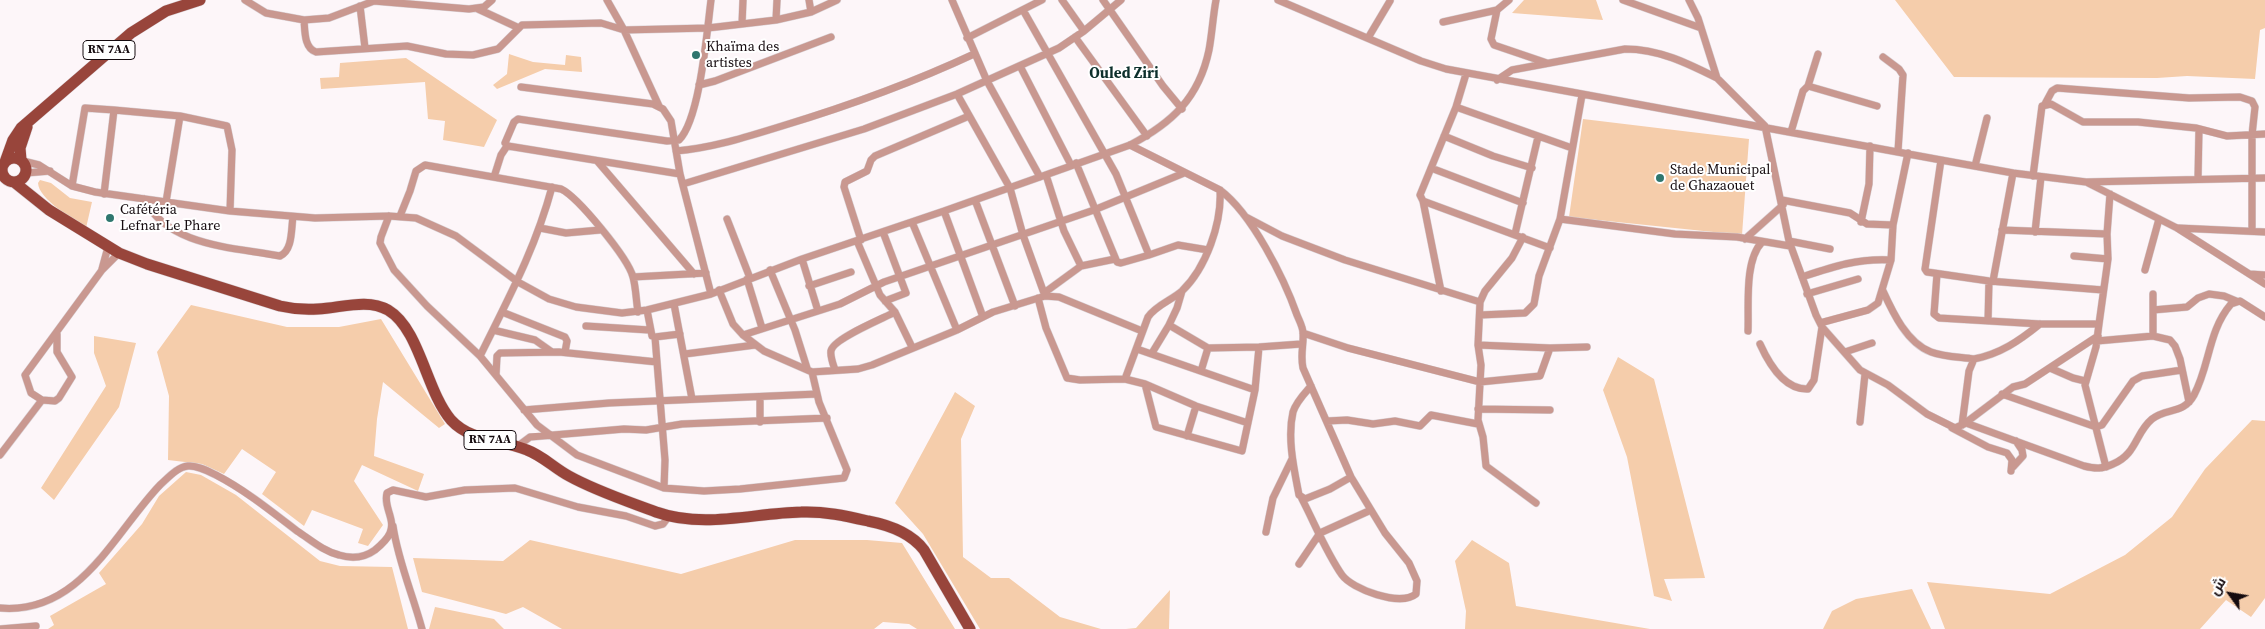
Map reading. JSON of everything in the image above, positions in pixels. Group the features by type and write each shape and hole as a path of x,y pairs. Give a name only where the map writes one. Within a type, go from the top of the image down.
{"main road":[{"name":"RN 7AA","path":"5,162 13,140 30,119 131,33 166,11 200,0"},
{"name":"RN 7AA","path":"30,119 20,148 34,200"},
{"path":"13,158 24,167 21,180 14,182 4,176 2,168 5,162 13,158"},
{"name":"RN 7AA","path":"14,182 34,200 108,247 147,264 298,310 366,304 388,310 400,320 408,331 437,398 452,421 471,434 518,446 533,452 567,475 587,485 669,516 712,520 776,513 814,512 844,516 892,528 916,541 924,550 970,629"}],"street":[{"path":"245,0 266,13 304,20 329,18 378,1 446,8 481,9 519,28"},
{"path":"481,9 492,0"},
{"path":"607,0 624,30 659,106 670,121 680,174 711,294"},
{"path":"675,142 684,133 699,85 711,0"},
{"path":"742,24 743,0"},
{"path":"776,20 777,0"},
{"path":"810,0 811,12"},
{"path":"304,20 308,46 312,52 407,46 446,54 473,55 498,49 519,28 527,25 601,23 624,30 708,28 776,20 811,12 837,0"},
{"path":"952,0 987,80 1043,176 1060,221 1081,266"},
{"path":"967,38 1042,0"},
{"path":"1062,0 1084,31"},
{"path":"1103,0 1163,86 1182,109"},
{"path":"683,184 864,129 957,94 1048,54 1084,31 1121,0"},
{"path":"24,167 32,162 50,171 72,186 104,194 230,210 315,218 400,216 416,218 444,229 518,282 561,303 596,311 638,312 711,294 770,270 859,241 1130,145 1147,136 1182,109 1193,91 1209,51 1216,0"},
{"path":"1278,0 1421,61 1466,74 1765,126 1941,160 2033,176 2086,182 2115,183 2198,178 2265,178"},
{"path":"1368,38 1391,1 1380,0"},
{"path":"1444,22 1497,10 1508,0"},
{"path":"1623,0 1701,28"},
{"path":"1689,0 1701,28 1717,78"},
{"path":"360,6 366,48"},
{"path":"1024,10 1127,198 1149,255"},
{"path":"1497,10 1491,39 1494,46 1548,63"},
{"path":"601,23 614,14"},
{"path":"1075,37 1147,136"},
{"path":"699,85 715,81 831,38"},
{"path":"1498,80 1512,70 1625,49 1639,49 1669,56 1717,78 1765,126 1790,244 1821,325 1865,374 1883,382 1920,410 1952,428 1988,447 2007,452 2012,460 2012,469 2023,456 2022,450 2016,441"},
{"path":"676,151 729,143 811,117 894,89 974,54"},
{"path":"1791,132 1803,91 1808,86 1818,54"},
{"path":"1883,57 1899,69 1903,75 1898,151"},
{"path":"1020,66 1074,164 1115,259 1121,263 1178,244 1208,250"},
{"path":"1441,290 1420,193 1456,107 1466,74"},
{"path":"521,86 659,106"},
{"path":"1808,86 1877,106"},
{"path":"2033,176 2042,106 2046,104 2052,91 2057,88 2190,98 2240,97 2252,101 2255,107 2252,134 2252,232"},
{"path":"957,94 1010,188 1042,296 1046,328 1066,378 1080,380 1125,379 1145,384 1196,406 1248,423"},
{"path":"1480,315 1504,315 1529,311 1534,304 1540,276 1560,219 1582,95"},
{"path":"2046,104 2051,104 2083,122 2138,122 2199,129 2227,136 2265,134"},
{"path":"1456,107 1572,148"},
{"path":"72,186 86,108 180,116 223,125 228,128 232,150 230,210"},
{"path":"104,194 114,110"},
{"path":"166,202 180,116"},
{"path":"912,347 895,312 885,301 877,286 859,241 844,187 845,182 867,171 871,160 875,156 969,116"},
{"path":"1976,166 1987,118"},
{"path":"494,177 501,155 507,146 505,143 514,122 518,120 675,142"},
{"path":"2198,178 2199,129"},
{"path":"1444,136 1493,156 1532,168"},
{"path":"1515,234 1538,137"},
{"path":"1130,145 1220,190 1236,204 1246,218 1285,286 1303,333 1301,344 1302,365 1351,477 1385,533 1409,563 1417,581 1417,590 1412,597 1397,600 1384,598 1343,577 1299,495 1293,459 1292,426 1294,412 1302,396 1310,386"},
{"path":"507,146 680,174"},
{"path":"1861,222 1869,184 1870,146"},
{"path":"1821,325 1876,307 1883,291 1891,260 1893,225 1908,153"},
{"path":"1941,160 1925,269 1927,272 1991,281 2103,290"},
{"path":"598,162 694,274"},
{"path":"400,216 416,171 420,166 424,165 552,187 570,194 627,265 633,277 638,312"},
{"path":"24,167 50,171"},
{"path":"1431,168 1523,203"},
{"path":"743,335 818,312 855,298 877,286 1127,198 1184,173"},
{"path":"1988,321 1991,281 2014,173"},
{"path":"2035,232 2041,177"},
{"path":"2086,182 2177,228 2250,274 2264,279"},
{"path":"2106,467 2085,381 2097,338 2108,259 2107,234 2115,183"},
{"path":"480,356 518,282 540,228 552,187"},
{"path":"1152,353 1178,308 1182,291 1208,250 1218,223 1220,190"},
{"path":"144,199 155,216 173,230 189,239 280,256 287,251 289,246 293,216"},
{"path":"975,200 1015,306"},
{"path":"1423,201 1550,248"},
{"path":"1782,203 1850,213 1861,222 1867,224 1893,225"},
{"path":"1745,239 1782,203"},
{"path":"944,211 984,317"},
{"path":"389,216 380,237 380,243 394,270 427,306 480,356 537,425 577,455 664,488 704,491 842,479 846,474 847,470 770,270"},
{"path":"1246,218 1282,236 1327,254 1400,279 1480,302"},
{"path":"727,219 749,278 762,328"},
{"path":"1560,219 1675,234 1745,239 1830,249"},
{"path":"2145,270 2160,219"},
{"path":"912,222 957,330"},
{"path":"540,228 566,233 600,230"},
{"path":"2177,228 2265,232"},
{"path":"2002,230 2107,234"},
{"path":"883,232 906,293 885,301"},
{"path":"1523,237 1512,258 1484,291 1480,302 1478,345 1481,365 1478,424 1483,437 1486,466 1536,503"},
{"path":"1748,331 1751,262 1755,249 1762,242"},
{"path":"102,270 108,247"},
{"path":"58,331 56,348 72,377 59,398 55,401 42,400 31,393 25,375 102,270 119,253"},
{"path":"2074,256 2108,259"},
{"path":"802,259 818,312"},
{"path":"719,290 733,324 755,345 809,370 858,369 957,330 984,317 1042,296 1081,266 1115,259"},
{"path":"1802,277 1853,261 1891,260"},
{"path":"810,286 851,272"},
{"path":"633,277 706,273"},
{"path":"1937,274 1934,314 1940,318 2040,324 2098,324"},
{"path":"1808,294 1858,279"},
{"path":"1125,379 1150,314 1182,291"},
{"path":"1883,291 1904,329 1920,345 1931,352 1974,359 1994,355 2025,336 2040,324"},
{"path":"2153,294 2153,336"},
{"path":"2153,310 2187,307 2198,298 2209,294 2224,296 2265,316"},
{"path":"1042,296 1060,297 1142,331"},
{"path":"1964,424 2084,466 2095,469 2106,467 2128,455 2152,419 2178,410 2189,402 2202,378 2215,328 2228,308 2236,301"},
{"path":"674,304 692,398"},
{"path":"647,310 651,335 656,338 680,334"},
{"path":"502,312 565,337 567,341 565,352"},
{"path":"835,370 831,352 833,346 853,333 895,312"},
{"path":"1169,325 1208,348 1301,344"},
{"path":"1760,344 1766,357 1786,382 1799,389 1808,389 1814,380 1821,325"},
{"path":"586,326 649,330"},
{"path":"493,330 535,340 552,352"},
{"path":"1303,333 1348,348 1480,382 1540,376 1550,348"},
{"path":"1952,428 1964,424 2012,386 2025,384 2097,338 2153,336 2167,338 2173,344 2182,370 2189,402"},
{"path":"656,338 665,460 664,488"},
{"path":"1845,352 1872,342"},
{"path":"685,354 755,345"},
{"path":"1478,345 1550,348 1587,347"},
{"path":"1145,384 1156,427 1242,451 1255,390 1259,347"},
{"path":"1201,371 1208,348"},
{"path":"1137,349 1255,390"},
{"path":"496,375 497,356 500,353 565,352 657,362"},
{"path":"1964,424 1969,371 1974,359"},
{"path":"2050,368 2072,378 2085,381"},
{"path":"2002,394 2096,427 2102,424 2133,380 2142,376 2182,370"},
{"path":"1860,422 1865,374"},
{"path":"524,410 692,398 818,394"},
{"path":"760,397 760,422"},
{"path":"0,455 42,400"},
{"path":"1187,436 1196,406"},
{"path":"1478,409 1550,410"},
{"path":"1328,421 1347,420 1373,424 1395,421 1420,426 1431,415 1478,424"},
{"path":"518,446 527,438 624,429 646,430 661,426 827,418"},
{"path":"1266,532 1273,498 1293,459"},
{"path":"0,608 18,609 43,602 79,581 126,530 151,496 178,470 188,466 199,468 236,486 320,547 342,556 360,557 373,551 387,538 393,524"},
{"path":"1302,499 1330,490 1351,477"},
{"path":"422,629 397,548 386,500 387,493 393,490 426,498 465,490 515,488 578,507 626,516 655,526 663,524 669,516"},
{"path":"1299,564 1320,533 1371,510"},
{"path":"0,629 36,626"}],"shaded area":[{"path":"1524,0 1596,0 1603,20 1512,13"},
{"path":"1895,0 2265,0 2265,28 2260,30 2255,79 2187,76 2157,78 1954,77"},
{"path":"509,54 533,62 565,65 566,55 581,57 582,72 545,69 497,89 493,85 507,74"},
{"path":"406,58 497,120 484,147 443,140 445,121 428,119 425,82 321,89 320,78 339,77 340,63"},
{"name":"Stade Municipal de Ghazaouet","path":"1583,119 1749,139 1742,235 1569,217"},
{"path":"40,180 51,183 70,198 92,202 86,228 44,196 38,183"},
{"path":"191,305 287,327 339,327 381,319 445,424 439,428 383,382 374,456 424,474 418,491 362,465 354,481 383,525 368,546 358,543 363,529 312,510 304,526 262,494 276,472 242,449 224,474 202,464 168,460 169,396 157,352"},
{"path":"94,336 136,343 119,407 54,500 41,488 106,386 94,353"},
{"path":"1618,357 1654,379 1705,578 1664,579 1672,601 1654,596 1627,457 1603,390"},
{"path":"955,392 975,406 961,439 963,557 991,578 1009,578 1060,617 1101,629 980,629 923,534 895,503"},
{"path":"2252,420 2265,421 2265,598 2251,617 2226,600 2200,629 1945,629 1927,582 2050,594 2125,555 2172,517 2205,469"},
{"path":"186,472 201,475 236,495 320,561 340,566 392,567 408,629 48,629 54,625 50,616 106,584 99,573 142,524 159,496"},
{"path":"530,540 681,574 795,540 867,540 902,543 955,629 917,629 909,624 883,622 874,629 562,629 523,607 506,614 422,592 413,558 503,561"},
{"path":"1472,540 1509,563 1516,606 1650,629 1465,629 1466,611 1455,561"},
{"path":"1912,589 1931,629 1823,629 1832,611 1856,599"},
{"path":"1170,590 1169,629 1126,629 1136,628"},
{"path":"435,607 494,619 504,629 429,629"}],"place":[{"name":"Khaïma des artistes","path":"696,55"},
{"name":"Stade Municipal de Ghazaouet","path":"1660,178"},
{"name":"Cafétéria Lefnar Le Phare","path":"110,218"}],"district":[{"name":"Ouled Ziri","path":"1124,74"}]}
